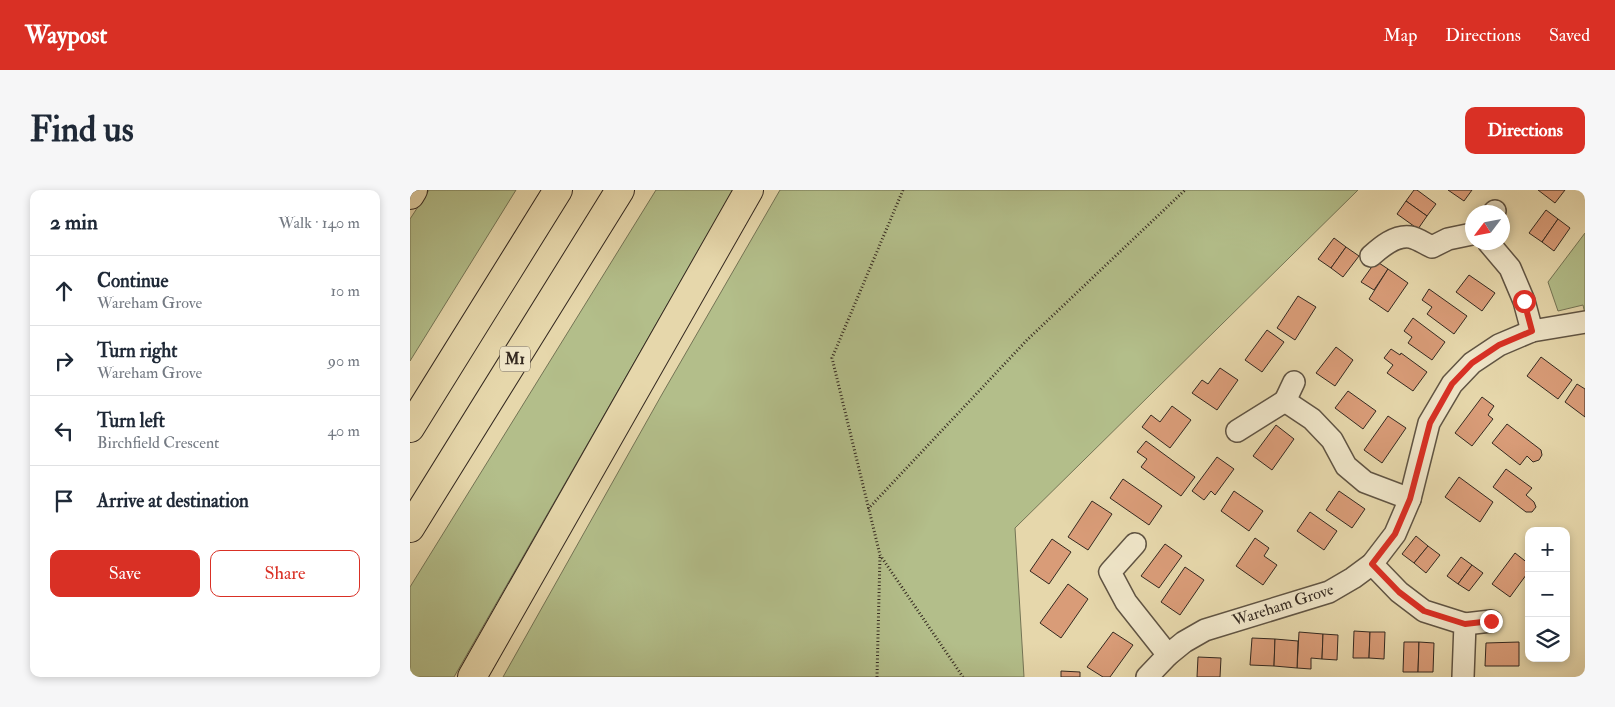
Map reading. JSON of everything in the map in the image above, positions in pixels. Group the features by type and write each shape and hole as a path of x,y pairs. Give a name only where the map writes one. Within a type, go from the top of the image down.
{"highway":[{"path":"410,194 413,190"},
{"path":"410,428 558,190"},
{"name":"M1","path":"410,528 620,190"},
{"path":"472,677 749,190"}],"street":[{"path":"1371,256 1391,241 1409,237 1432,247 1448,239 1465,235"},
{"path":"1495,250 1510,268 1524,301 1532,331"},
{"name":"Wareham Grove","path":"1147,677 1168,655 1184,642 1205,630 1329,592 1372,564 1395,534 1410,499 1430,423 1452,384 1472,363 1499,345 1532,331 1585,322"},
{"path":"1236,430 1285,401 1294,382"},
{"path":"1285,401 1312,420 1332,440 1346,466 1365,482 1410,499"},
{"path":"1135,544 1110,572 1126,602 1168,655"},
{"path":"1372,564 1399,592 1424,611 1465,624 1491,621"},
{"path":"1463,677 1465,624"}],"path":[{"path":"877,677 880,554 832,358 903,190"},
{"path":"868,510 1028,340 1184,190"},
{"path":"880,554 962,677"}],"green space":[{"path":"429,190 516,190 410,361 410,219"},
{"path":"656,190 733,190 454,677 410,677 410,587"},
{"path":"780,190 1358,190 1015,528 1024,677 503,677 661,396"},
{"path":"1585,233 1585,314 1583,305 1558,311 1548,282"}],"building":[{"path":"1414,190 1417,190 1436,204 1427,216 1406,201"},
{"path":"1448,190 1472,190 1464,201"},
{"path":"1538,190 1565,190 1555,203"},
{"path":"1406,201 1427,216 1418,229 1397,214"},
{"path":"1546,210 1558,219 1542,242 1529,233"},
{"path":"1558,219 1570,228 1554,251 1542,242"},
{"path":"1334,238 1346,247 1331,268 1318,259"},
{"path":"1346,247 1359,256 1343,277 1331,268"},
{"path":"1376,261 1388,269 1374,290 1361,282"},
{"path":"1388,269 1408,283 1388,312 1369,299"},
{"path":"1469,275 1495,293 1482,311 1456,292"},
{"path":"1429,289 1467,316 1454,334 1427,314 1432,307 1422,300"},
{"path":"1298,296 1316,307 1295,340 1277,328"},
{"path":"1413,318 1445,342 1432,360 1408,343 1412,337 1404,331"},
{"path":"1267,330 1284,342 1262,372 1245,360"},
{"path":"1336,347 1353,360 1335,386 1316,373"},
{"path":"1391,349 1400,355 1401,353 1427,372 1413,391 1387,373 1393,365 1384,358"},
{"path":"1541,357 1572,380 1558,399 1527,376"},
{"path":"1220,368 1238,380 1217,410 1192,393 1202,380 1208,384"},
{"path":"1577,384 1585,389 1585,417 1565,402"},
{"path":"1348,391 1376,411 1363,429 1335,408"},
{"path":"1482,397 1494,406 1488,415 1493,419 1472,446 1455,433"},
{"path":"1172,406 1191,420 1170,448 1142,427 1151,415 1160,422"},
{"path":"1388,416 1406,428 1382,463 1364,450"},
{"path":"1507,424 1541,450 1542,455 1539,460 1533,462 1527,456 1520,465 1492,443"},
{"path":"1276,425 1294,439 1272,470 1253,456"},
{"path":"1146,441 1195,477 1181,496 1141,467 1147,459 1137,452"},
{"path":"1217,457 1234,469 1215,495 1211,491 1204,500 1192,491"},
{"path":"1506,469 1532,488 1526,495 1534,502 1536,507 1532,512 1526,512 1493,487"},
{"path":"1459,477 1493,502 1480,522 1445,497"},
{"path":"1123,479 1162,506 1149,525 1110,498"},
{"path":"1234,491 1263,511 1249,531 1221,511"},
{"path":"1339,491 1365,509 1352,528 1326,510"},
{"path":"1092,501 1112,514 1088,550 1068,537"},
{"path":"1310,512 1337,531 1324,550 1297,531"},
{"path":"1416,536 1428,546 1414,563 1402,554"},
{"path":"1255,538 1269,548 1264,556 1277,565 1263,585 1236,566"},
{"path":"1052,539 1071,552 1049,584 1030,571"},
{"path":"1165,544 1182,556 1159,588 1141,576"},
{"path":"1428,546 1440,555 1426,573 1414,563"},
{"path":"1515,553 1525,561 1525,576 1510,597 1492,584"},
{"path":"1461,557 1472,565 1458,584 1447,576"},
{"path":"1472,565 1483,573 1469,591 1458,584"},
{"path":"1185,567 1204,580 1180,615 1161,602"},
{"path":"1068,584 1088,599 1061,638 1040,623"},
{"path":"1354,631 1370,632 1369,658 1353,658"},
{"path":"1113,632 1133,645 1110,677 1103,677 1087,667"},
{"path":"1299,632 1323,634 1322,659 1311,658 1311,669 1297,668"},
{"path":"1370,632 1385,632 1384,659 1369,658"},
{"path":"1323,634 1338,635 1337,660 1322,659"},
{"path":"1252,638 1275,639 1274,666 1250,665"},
{"path":"1275,639 1298,641 1297,668 1274,666"},
{"path":"1404,642 1419,642 1418,672 1403,672"},
{"path":"1419,642 1434,643 1433,672 1418,672"},
{"path":"1519,642 1519,666 1485,666 1486,643"},
{"path":"1198,657 1221,658 1220,677 1197,677"},
{"path":"1061,671 1080,672 1080,677 1061,677"}],"route":[{"path":"1491,621 1465,624 1424,611 1399,592 1372,564 1395,534 1410,499 1430,423 1452,384 1472,363 1499,345 1532,331 1524,301"}]}
